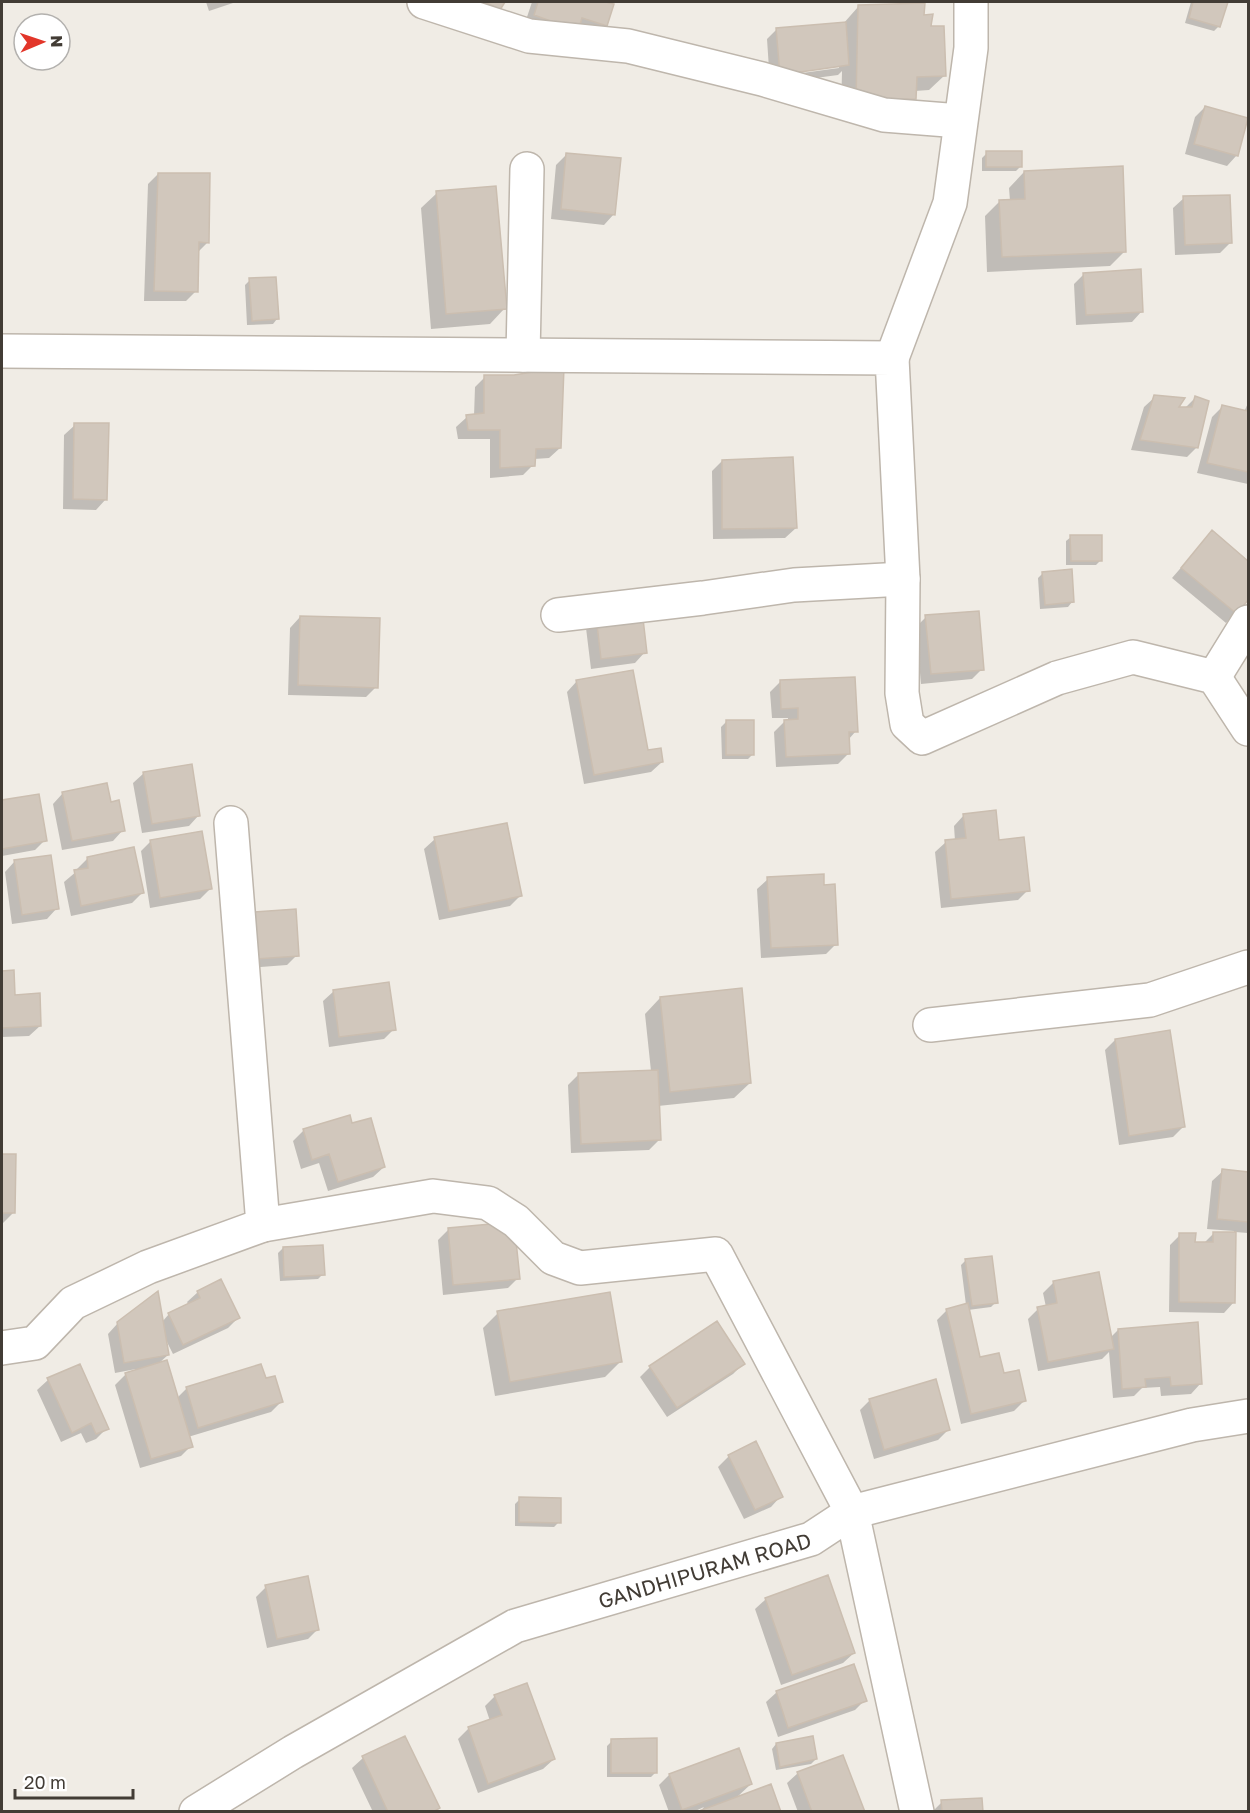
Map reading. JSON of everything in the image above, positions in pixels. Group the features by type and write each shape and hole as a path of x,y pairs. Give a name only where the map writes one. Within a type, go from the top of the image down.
{"street":[{"path":"424,2 529,36 628,46 762,80 884,115 960,121"},
{"path":"971,2 971,48 950,203 891,358 903,579 902,693 907,724 922,738 1057,678 1133,657 1214,677 1248,729"},
{"path":"523,355 526,169"},
{"path":"2,351 891,358"},
{"path":"558,615 794,585 903,579"},
{"path":"1214,677 1248,622"},
{"path":"231,823 263,1225"},
{"path":"930,1025 1150,1000 1248,967"},
{"path":"2,1348 35,1343 74,1303 148,1267 263,1225 433,1196 488,1203 516,1221 553,1257 580,1268 716,1254 852,1512 916,1812"},
{"name":"GANDHIPURAM ROAD","path":"196,1812 293,1752 515,1626 811,1539 852,1512 1192,1425 1248,1416"}],"building":[{"path":"485,2 505,2 500,10"},
{"path":"538,2 614,4 607,26 582,18 578,31 534,15"},
{"path":"1193,2 1228,2 1220,27 1189,18"},
{"path":"925,3 924,15 933,14 931,26 944,26 946,76 917,77 916,99 856,101 858,5"},
{"path":"846,22 849,65 780,75 776,28"},
{"path":"1205,106 1248,118 1238,156 1194,144"},
{"path":"986,151 1022,151 1022,167 986,167"},
{"path":"566,153 621,158 615,215 561,209"},
{"path":"1123,166 1126,252 1002,257 999,200 1025,199 1024,171"},
{"path":"158,173 210,173 209,243 199,242 198,292 154,291"},
{"path":"496,186 507,309 446,314 436,191"},
{"path":"1230,195 1232,243 1185,245 1183,196"},
{"path":"1141,269 1143,312 1086,315 1083,273"},
{"path":"276,277 279,319 252,321 249,278"},
{"path":"564,367 561,448 536,449 535,466 500,468 500,430 468,430 466,415 484,413 484,375 514,375"},
{"path":"1154,395 1185,398 1179,407 1192,407 1195,396 1209,401 1198,448 1140,440"},
{"path":"1222,405 1248,411 1248,472 1207,463"},
{"path":"74,423 109,423 107,500 73,499"},
{"path":"793,457 797,528 722,529 722,460"},
{"path":"1212,530 1248,561 1248,600 1237,614 1181,568"},
{"path":"1070,535 1102,535 1102,561 1071,561"},
{"path":"1072,569 1074,602 1045,605 1042,572"},
{"path":"642,610 647,653 601,659 596,616"},
{"path":"979,611 984,670 931,674 925,615"},
{"path":"300,616 380,618 378,688 298,685"},
{"path":"633,670 648,750 661,748 663,762 594,775 576,680"},
{"path":"855,677 858,732 849,732 850,754 786,757 784,720 798,719 798,708 781,709 780,680"},
{"path":"726,720 754,720 754,755 726,755"},
{"path":"192,764 200,816 152,824 143,772"},
{"path":"107,783 111,802 119,800 125,831 72,841 62,792"},
{"path":"39,794 47,841 2,849 2,800"},
{"path":"996,810 999,840 1024,837 1030,891 951,899 945,840 966,838 963,814"},
{"path":"507,823 522,896 449,911 434,837"},
{"path":"202,831 212,889 160,898 150,840"},
{"path":"134,847 144,893 81,906 74,870 88,868 87,857"},
{"path":"51,855 59,909 22,915 14,860"},
{"path":"824,874 824,885 835,884 838,945 771,948 767,877"},
{"path":"296,909 299,956 256,959 253,912"},
{"path":"14,970 15,995 40,993 41,1026 2,1028 2,971"},
{"path":"389,982 396,1030 339,1037 333,990"},
{"path":"742,988 751,1083 670,1092 660,997"},
{"path":"1170,1030 1185,1127 1129,1136 1115,1039"},
{"path":"658,1070 661,1140 581,1144 578,1073"},
{"path":"350,1115 352,1123 371,1118 385,1167 338,1182 329,1154 312,1160 303,1129"},
{"path":"2,1154 16,1154 15,1213 2,1213"},
{"path":"1222,1169 1248,1172 1248,1222 1217,1219"},
{"path":"514,1222 520,1279 453,1285 448,1228"},
{"path":"1213,1232 1236,1232 1235,1303 1179,1302 1179,1233 1196,1233 1195,1242 1213,1242"},
{"path":"323,1245 325,1275 284,1277 283,1247"},
{"path":"992,1256 998,1303 972,1306 965,1259"},
{"path":"1099,1272 1114,1349 1048,1362 1037,1307 1057,1303 1053,1281"},
{"path":"221,1279 240,1318 183,1345 168,1313 200,1298 197,1291"},
{"path":"158,1291 169,1355 124,1363 117,1322"},
{"path":"610,1292 622,1362 510,1382 497,1311"},
{"path":"968,1303 980,1357 999,1353 1004,1373 1019,1370 1026,1401 971,1414 946,1309"},
{"path":"717,1321 745,1364 677,1408 649,1366"},
{"path":"1198,1322 1202,1384 1171,1386 1170,1377 1145,1379 1146,1387 1122,1389 1118,1329"},
{"path":"167,1360 193,1447 151,1459 125,1373"},
{"path":"80,1364 109,1429 96,1434 91,1423 72,1433 47,1378"},
{"path":"261,1364 266,1378 275,1376 283,1402 198,1428 186,1387"},
{"path":"936,1379 950,1430 884,1450 869,1399"},
{"path":"756,1441 783,1497 755,1510 728,1455"},
{"path":"519,1497 561,1498 561,1523 519,1522"},
{"path":"828,1575 855,1653 792,1675 765,1598"},
{"path":"308,1576 319,1630 277,1639 265,1585"},
{"path":"854,1664 867,1701 788,1728 776,1691"},
{"path":"527,1683 555,1759 488,1784 468,1727 502,1715 494,1695"},
{"path":"405,1736 440,1808 433,1812 388,1812 362,1756"},
{"path":"813,1736 817,1759 780,1767 776,1743"},
{"path":"657,1738 657,1773 611,1773 611,1739"},
{"path":"739,1748 752,1784 682,1810 669,1774"},
{"path":"843,1755 865,1812 812,1812 797,1772"},
{"path":"771,1784 781,1812 699,1812 699,1811"},
{"path":"982,1798 983,1812 942,1812 941,1800"}]}
